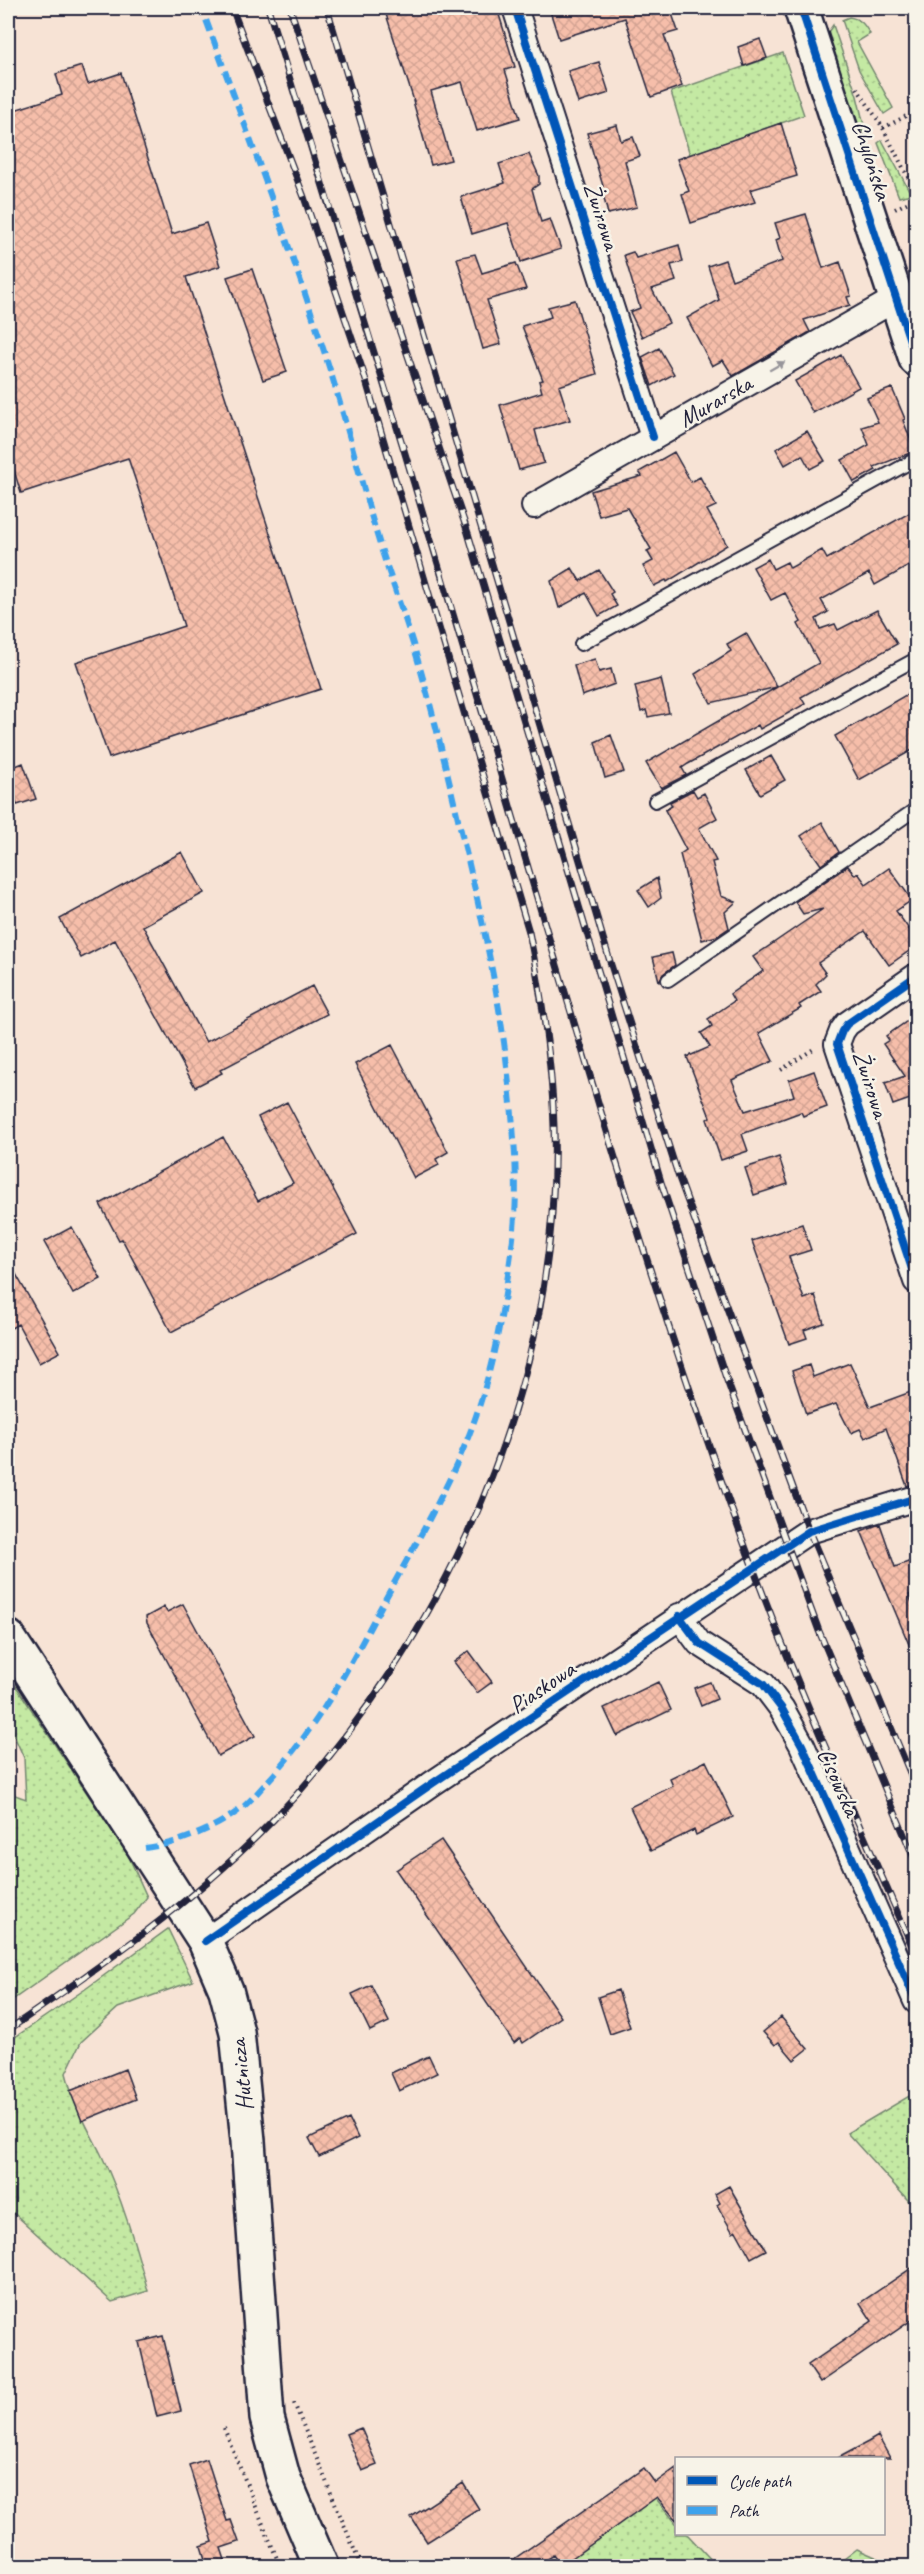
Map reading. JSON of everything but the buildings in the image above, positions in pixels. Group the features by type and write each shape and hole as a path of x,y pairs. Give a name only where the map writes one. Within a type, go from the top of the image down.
{"main road":[{"name":"Chylońska","path":"801,8 916,358"},
{"name":"Hutnicza","path":"8,1636 205,1941 226,1990 237,2032 248,2141 267,2418 283,2477 321,2566"}],"street":[{"name":"Żwirowa","path":"515,8 653,437"},
{"name":"Murarska","path":"534,506 897,298"},
{"path":"842,1032 916,976"},
{"name":"Żwirowa","path":"842,1032 837,1044 839,1051 916,1281"},
{"name":"Piaskowa","path":"205,1941 433,1782 809,1531 916,1498"},
{"name":"Cisowska","path":"679,1616 699,1643 763,1684 782,1709 802,1745 916,2001"}],"lane":[{"path":"581,644 916,459"},
{"path":"655,801 916,659"},
{"path":"668,980 916,809"}],"path":[{"path":"856,86 883,128 916,190"},
{"path":"883,128 916,111"},
{"path":"894,209 916,198"},
{"path":"781,1070 842,1032"},
{"path":"297,2409 361,2566"},
{"path":"224,2428 280,2566"}],"green space":[{"path":"849,17 862,23 870,34 857,42 893,108 884,114 859,70 842,20"},
{"path":"833,25 857,96 867,138 854,118 826,35"},
{"path":"783,53 804,115 690,155 671,92"},
{"path":"882,140 911,194 899,197 878,143"},
{"path":"8,1674 128,1855 147,1897 134,1914 8,2003 8,1777 15,1795 26,1799 24,1758 8,1722"},
{"path":"168,1929 193,1981 118,2008 81,2042 66,2073 76,2104 101,2154 122,2204 148,2291 112,2302 8,2208 8,2042"},
{"path":"916,2092 916,2209 847,2133"},
{"path":"653,2495 675,2522 675,2535 688,2535 717,2566 555,2566"},
{"path":"857,2549 896,2566 835,2566"}],"railway":[{"path":"8,2030 78,1982 180,1905 244,1849 274,1819 337,1747 393,1670 441,1587 482,1500 515,1410 538,1317 551,1222 554,1127 551,1078 542,1005 529,932 364,374 304,197 232,8"},
{"path":"268,8 353,281 582,1050 680,1361 752,1565 790,1663 916,1955"},
{"path":"290,8 468,533 661,1182 725,1375 819,1631 916,1863"},
{"path":"327,8 611,965 678,1175 809,1531 916,1787"}],"marked path":[{"path":"145,1848 194,1835 228,1818 246,1804 296,1747 346,1671 440,1498 472,1428 488,1377 500,1325 516,1203 512,1118 500,1012 482,919 432,710 315,325 253,148 205,17 199,8"}],"cycle path":[{"path":"515,8 653,437"},
{"path":"801,8 916,359"},
{"path":"916,976 847,1024 837,1044 916,1281"},
{"path":"205,1941 433,1783 809,1531 916,1498"},
{"path":"679,1616 699,1643 763,1684 782,1709 802,1745 916,2001"}]}
